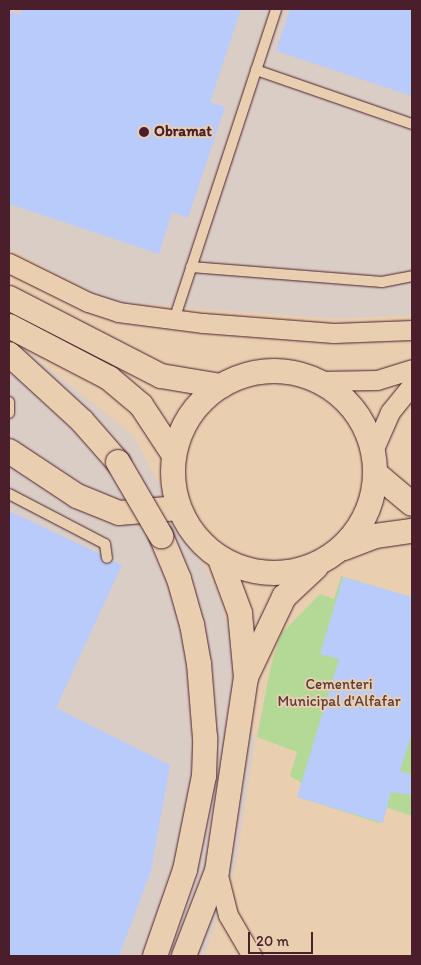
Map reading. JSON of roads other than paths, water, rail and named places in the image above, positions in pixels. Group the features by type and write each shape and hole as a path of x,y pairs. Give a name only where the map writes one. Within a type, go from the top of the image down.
{"street":[{"path":"9,263 103,308 174,320 334,333 412,330"},
{"path":"9,298 161,376 221,386"},
{"path":"9,326 109,378 141,405 174,454"},
{"path":"9,354 82,421 118,462 161,536 179,579 192,625 199,664 205,738 204,776 185,870 154,956"},
{"path":"317,381 377,380 412,369"},
{"path":"322,562 288,573 253,572 220,559 195,537 179,508 172,482 174,454 190,415 221,386 239,377 268,372 298,374 317,381 337,394 353,410 365,429 374,462 412,504"},
{"path":"344,548 363,520 372,497 374,462 390,412 412,385"},
{"path":"9,450 77,496 119,513 179,508"},
{"path":"246,678 284,597 322,562 344,548 375,536 412,531"},
{"path":"184,956 217,871 246,678 240,612 220,559"},
{"path":"217,871 228,915 252,956"}],"lane":[{"path":"174,320 276,9"},
{"path":"256,70 412,124"},
{"path":"191,267 382,282 412,276"},
{"path":"9,402 9,413"},
{"path":"9,494 105,544 107,558"}],"place":[{"name":"Obramat","path":"144,132"}],"park label":[{"name":"Cementeri Municipal d'Alfafar","path":"339,692"}]}
